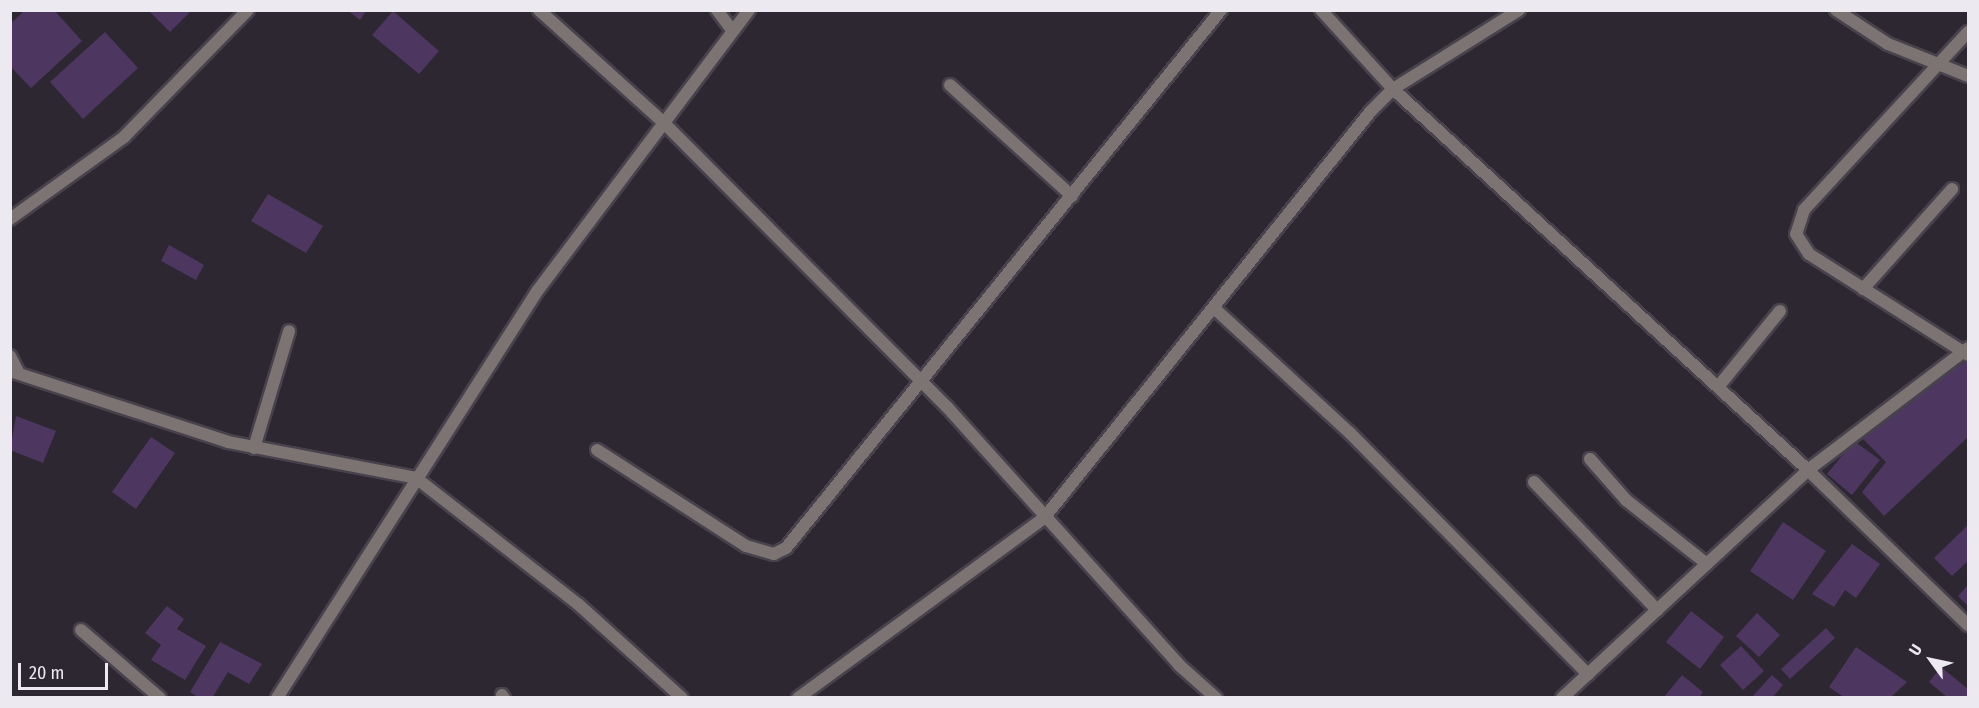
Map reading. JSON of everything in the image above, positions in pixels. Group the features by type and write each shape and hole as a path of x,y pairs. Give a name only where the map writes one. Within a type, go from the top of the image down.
{"street":[{"path":"10,219 124,136 249,10"},
{"path":"539,10 662,121 919,379 1044,518 1077,548 1179,665 1216,698"},
{"path":"717,10 733,31"},
{"path":"277,698 538,290 662,121 749,10"},
{"path":"597,450 746,546 774,554 798,534 919,379 1072,196 1221,10"},
{"path":"1321,10 1394,89 1808,470 1968,625"},
{"path":"798,698 1044,518 1215,309 1371,111 1394,89 1519,10"},
{"path":"1836,10 1888,44 1968,76"},
{"path":"1562,698 1808,470 1967,352 1809,254 1797,240 1797,226 1804,210 1941,65 1968,32"},
{"path":"950,85 1072,196"},
{"path":"1863,289 1952,189"},
{"path":"1215,309 1350,433 1588,674"},
{"path":"1718,387 1780,311"},
{"path":"254,448 289,331"},
{"path":"10,356 14,372 254,448 416,478 578,604 682,698"},
{"path":"1590,459 1626,500 1707,564"},
{"path":"1534,482 1657,610"},
{"path":"81,630 160,698"}],"building":[{"path":"25,10 54,10 82,41 31,88 10,66 10,24"},
{"path":"148,10 192,10 170,32"},
{"path":"347,10 367,10 360,20"},
{"path":"393,11 439,51 419,74 372,35"},
{"path":"105,32 138,68 83,119 50,82"},
{"path":"268,194 323,226 306,253 251,221"},
{"path":"169,245 204,265 196,280 161,261"},
{"path":"1968,360 1968,437 1884,516 1862,492 1886,462 1861,437 1902,402"},
{"path":"16,416 56,431 43,463 10,450"},
{"path":"151,437 175,453 136,509 112,492"},
{"path":"1854,441 1880,460 1852,495 1827,474"},
{"path":"1783,522 1826,551 1793,600 1750,571"},
{"path":"1968,525 1968,561 1952,576 1934,558"},
{"path":"1852,544 1880,564 1856,598 1845,590 1834,607 1812,594"},
{"path":"1968,585 1968,606 1958,596"},
{"path":"167,606 184,619 177,629 206,646 185,680 151,660 161,645 145,633"},
{"path":"1691,611 1724,637 1700,669 1666,642"},
{"path":"1757,613 1780,635 1759,657 1736,636"},
{"path":"1826,628 1835,638 1790,679 1781,669"},
{"path":"220,642 262,664 249,684 228,672 212,698 199,698 190,692"},
{"path":"1741,646 1764,671 1743,690 1720,665"},
{"path":"1856,647 1907,682 1890,698 1845,698 1829,687"},
{"path":"1941,667 1968,689 1968,698 1948,698 1929,682"},
{"path":"1682,675 1703,692 1699,698 1664,697"},
{"path":"1772,675 1783,685 1772,698 1751,698"}]}
